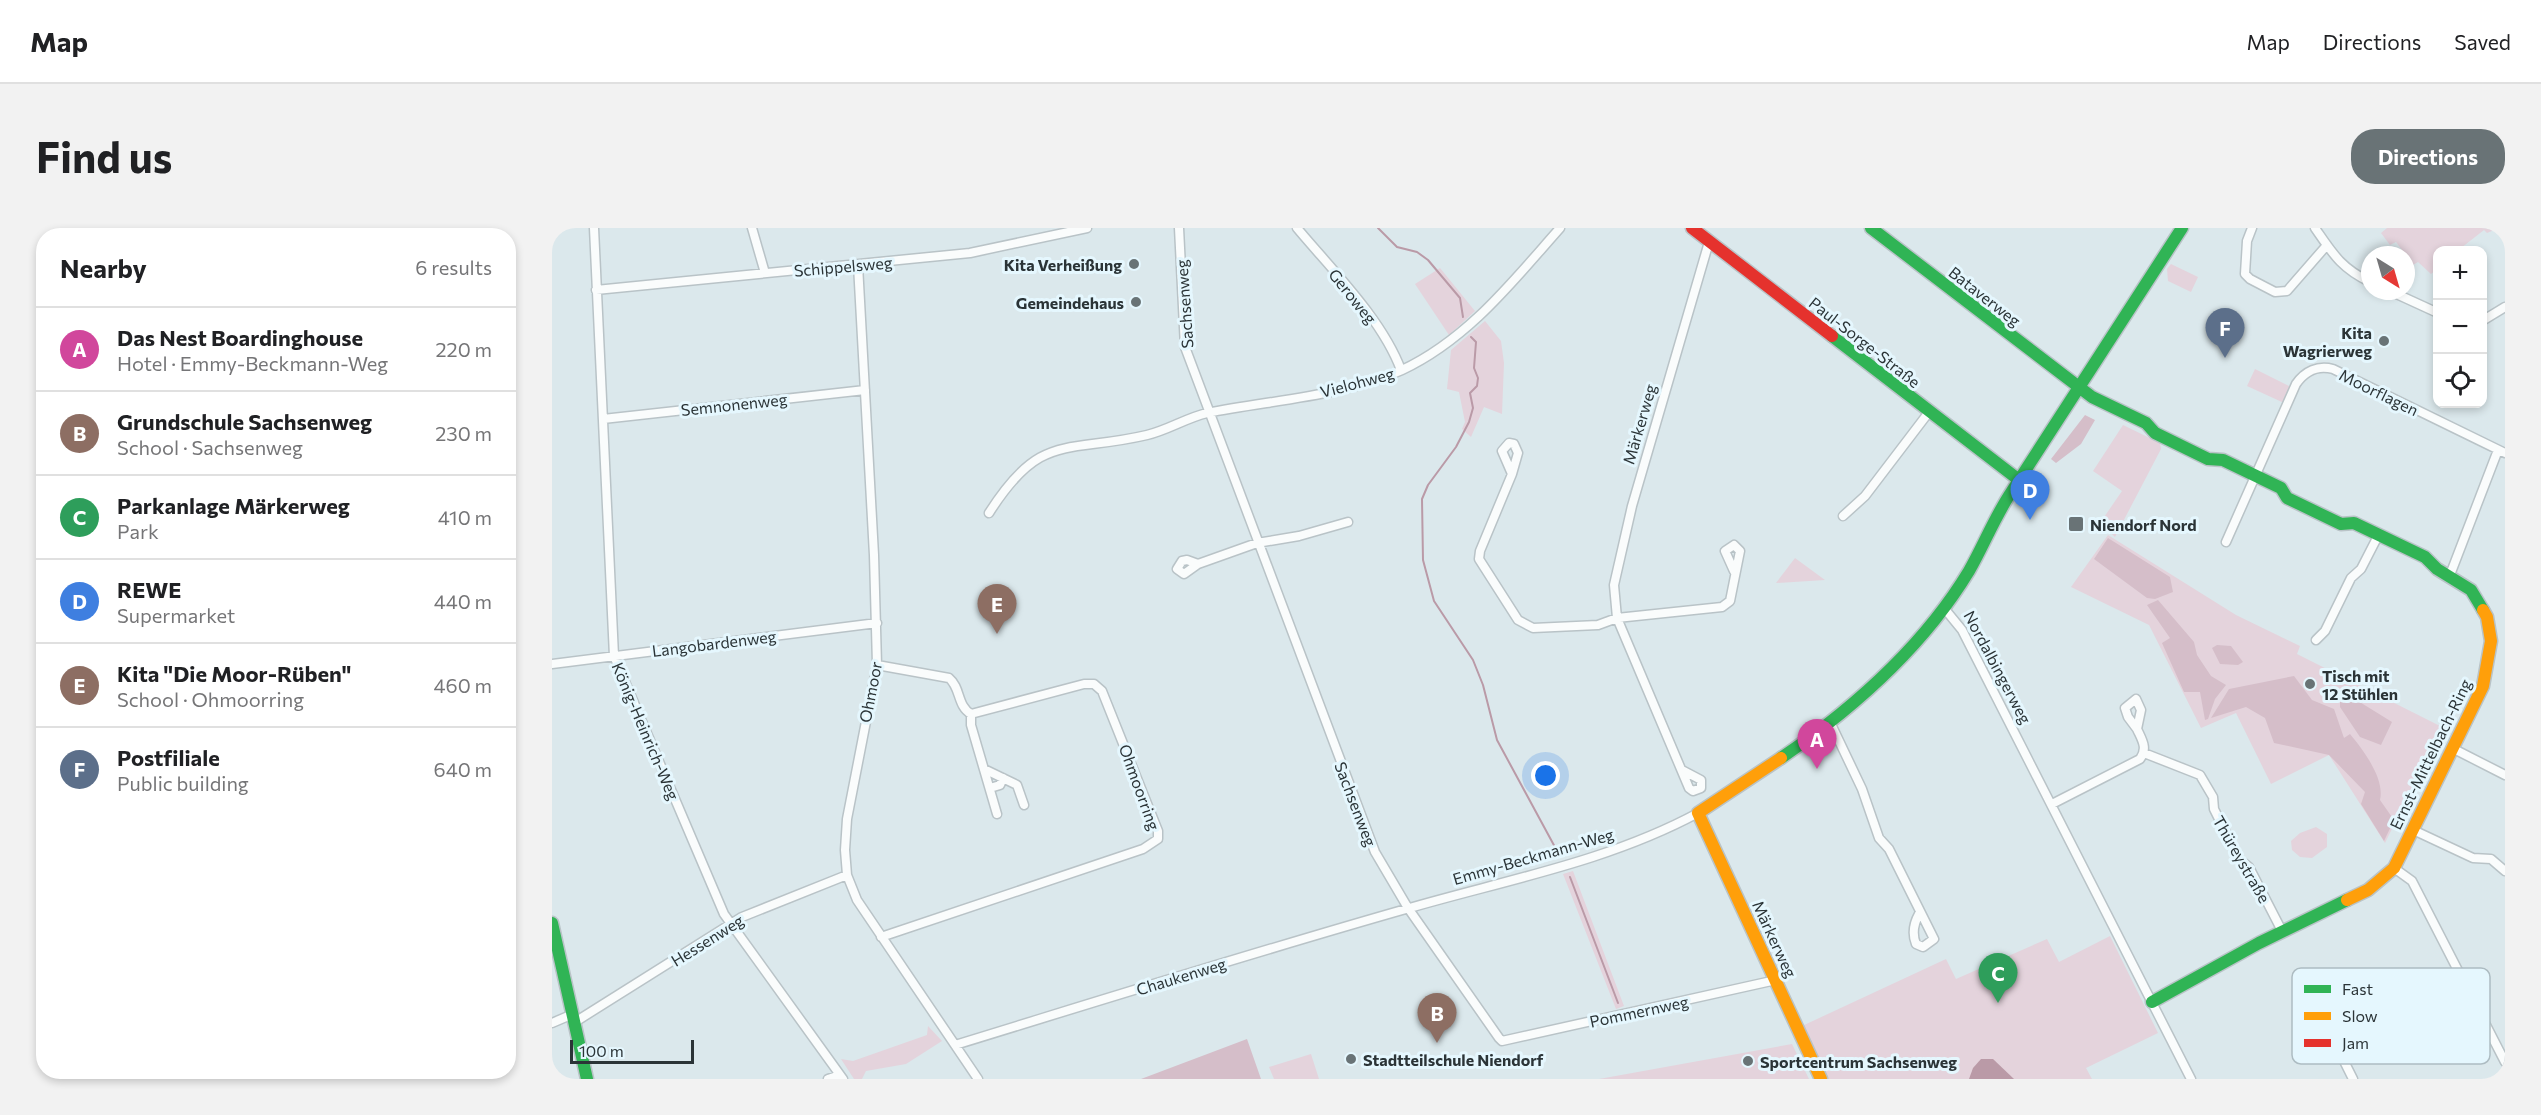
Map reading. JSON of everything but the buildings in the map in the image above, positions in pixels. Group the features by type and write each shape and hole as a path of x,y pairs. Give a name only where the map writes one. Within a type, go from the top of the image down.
{"street":[{"name":"König-Heinrich-Weg","path":"594,228 614,656 724,914 842,1077"},
{"path":"752,228 765,273"},
{"name":"Schippelsweg","path":"596,290 987,251 1087,228"},
{"name":"Sachsenweg","path":"1179,228 1185,347 1375,852 1408,908 1502,1041"},
{"name":"Geroweg","path":"1297,228 1375,323 1394,349 1401,370"},
{"name":"Vielohweg","path":"1208,413 1358,385 1401,370 1438,351 1479,318 1560,228"},
{"name":"Paul-Sorge-Straße","path":"1692,228 2019,480"},
{"name":"Bataverweg","path":"1871,228 2080,389"},
{"name":"Nordalbingerweg","path":"2182,228 2019,480 1970,570 1944,608 1962,630 2192,1079"},
{"path":"2252,228 2247,241 2245,274 2250,279 2278,292 2287,291 2295,286 2327,245"},
{"path":"2315,228 2349,272 2361,278"},
{"name":"Märkerweg","path":"1682,770 1617,618 1614,598 1615,571 1709,242"},
{"name":"Ohmoor","path":"858,265 878,665 847,819 845,850 847,875 857,900 978,1079"},
{"path":"2410,300 2433,311"},
{"path":"2487,318 2505,307"},
{"name":"Moorflagen","path":"2257,476 2296,384 2307,373 2317,368 2333,369 2499,454"},
{"name":"Ernst-Mittelbach-Ring","path":"2080,389 2146,423 2161,437 2208,459 2223,460 2281,488 2287,498 2341,524 2354,523 2425,557 2464,584 2478,599 2487,617 2491,641 2483,686 2411,829 2394,868 2368,890 2203,972 2152,1002"},
{"name":"Semnonenweg","path":"603,419 865,390"},
{"path":"1843,516 1865,496 1929,412"},
{"path":"989,513 1012,480 1046,453 1076,444 1150,434 1208,413"},
{"path":"2450,575 2499,454"},
{"path":"1512,474 1480,551 1479,559 1518,620 1533,628 1598,625 1617,618 1722,607 1730,601 1734,571"},
{"path":"2226,542 2257,476"},
{"path":"1197,564 1257,543 1307,534 1348,522"},
{"path":"2316,640 2325,631 2351,578 2361,569 2379,534"},
{"name":"Emmy-Beckmann-Weg","path":"1408,908 1562,868 1630,845 1698,813 1831,724 1888,672 1944,608"},
{"name":"Langobardenweg","path":"552,664 877,623"},
{"path":"878,665 949,678 956,687 963,708 971,714 971,725 997,814"},
{"name":"Ohmoorring","path":"881,937 1133,852 1152,845 1158,839 1158,831 1134,766 1102,691 1094,684 1084,684 971,714"},
{"path":"1831,724 1862,789 1879,838 1889,849 1919,914"},
{"path":"2052,804 2132,763 2144,753 2144,744 2137,729"},
{"path":"2452,748 2505,775"},
{"name":"Thüreystraße","path":"2144,753 2200,775 2213,797 2214,808 2239,859 2250,867 2283,933"},
{"path":"984,769 1017,785 1024,805"},
{"path":"990,789 1000,785 1003,778"},
{"name":"Märkerweg","path":"1698,813 1821,1079"},
{"path":"2411,829 2473,858 2491,859 2505,871"},
{"path":"2394,868 2412,882 2456,968"},
{"name":"Hessenweg","path":"552,1023 574,1018 742,917 847,875"},
{"name":"Chaukenweg","path":"955,1045 1408,908"},
{"path":"552,923 587,1079"},
{"name":"Pommernweg","path":"1502,1041 1776,980"},
{"path":"2490,1033 2505,1062"},
{"path":"2345,1064 2352,1079"},
{"path":"828,1079 842,1077"}],"shaded area":[{"path":"2387,228 2499,228 2487,233 2484,230 2464,246 2433,246 2433,272 2431,274 2418,262 2415,264 2415,246 2399,246 2396,242 2390,245 2381,233"},
{"path":"2171,264 2198,277 2191,292 2168,281 2167,269"},
{"path":"1440,268 1475,311 1449,335 1415,284"},
{"path":"1485,321 1501,341 1504,363 1502,414 1484,407 1471,437 1462,429 1465,422 1459,392 1447,389 1451,350"},
{"path":"2255,369 2291,387 2284,403 2247,386"},
{"path":"2085,415 2095,420 2081,444 2056,463 2051,459"},
{"path":"2123,425 2160,443 2161,449 2115,537 2100,523 2122,491 2093,471"},
{"path":"2108,535 2236,615 2300,646 2297,654 2442,727 2385,843 2329,755 2271,784 2236,713 2201,728 2149,625 2071,587"},
{"path":"2108,538 2170,577 2173,592 2155,599 2147,598 2094,559"},
{"path":"1795,558 1825,580 1776,583"},
{"path":"2158,600 2194,642 2197,655 2211,676 2226,685 2215,699 2208,719 2205,720 2200,692 2184,692 2162,643 2170,638 2147,605"},
{"path":"2217,645 2231,646 2243,662 2238,665 2220,664 2212,648"},
{"path":"2294,676 2312,700 2334,709 2344,738 2350,734 2372,766 2379,783 2380,800 2394,820 2384,841 2361,804 2365,792 2329,755 2274,743 2265,718 2246,707 2211,718 2229,689"},
{"path":"2350,696 2392,722 2381,745 2360,737 2340,707 2340,702"},
{"path":"2316,827 2327,834 2327,847 2312,858 2300,857 2292,850 2291,841 2300,833"},
{"path":"1573,871 1624,1006 1616,1009 1563,874"},
{"path":"2110,936 2158,1033 2086,1068 2092,1079 1827,1079 1802,1026 1946,959 1956,979 2047,939 2059,962"},
{"path":"928,1026 942,1041 906,1064 866,1071 862,1079 854,1079 841,1059 853,1061 927,1035"},
{"path":"1247,1039 1261,1079 1141,1079"},
{"name":"Sportcentrum Sachsenweg","path":"1792,1044 1809,1079 1599,1079"},
{"path":"1311,1054 1319,1079 1274,1079 1269,1067"},
{"path":"1981,1059 1993,1059 2014,1079 1969,1079 1973,1068"}],"waterway":[{"path":"1378,228 1397,247 1417,252 1428,260 1460,298 1463,317"},
{"path":"1471,337 1476,342 1474,368 1478,378 1477,386 1470,393 1473,408 1469,422 1456,447 1428,485 1422,499 1423,560 1434,601 1473,660 1483,685 1497,740 1556,849"},
{"path":"1570,877 1618,1003"}],"traffic: fast":[{"path":"1871,228 2092,397 2146,423 2155,433 2208,459 2223,460 2281,488 2287,498 2341,524 2354,523 2425,557 2437,569 2471,590 2483,610"},
{"path":"1781,758 1835,718 1885,674 1909,650 1951,599 1969,571 2006,501 2182,228"},
{"path":"1832,336 2019,480"},
{"path":"2152,1002 2259,943 2347,900"},
{"path":"552,923 587,1079"}],"traffic: slow":[{"path":"2347,900 2368,890 2394,868 2483,686 2491,641 2487,617 2483,610"},
{"path":"1781,758 1698,813 1821,1079"}],"traffic: jam":[{"path":"1692,228 1832,336"}],"place":[{"name":"Kita Verheißung","path":"1134,264"},
{"name":"Gemeindehaus","path":"1136,302"},
{"name":"Kita Wagrierweg","path":"2384,341"},
{"name":"Postfiliale","path":"2225,358"},
{"name":"REWE","path":"2030,520"},
{"name":"Niendorf Nord","path":"2076,524"},
{"name":"Kita \"Die Moor-Rüben\"","path":"997,634"},
{"name":"Tisch mit 12 Stühlen","path":"2310,684"},
{"name":"Das Nest Boardinghouse","path":"1817,769"},
{"name":"Parkanlage Märkerweg","path":"1998,1003"},
{"name":"Grundschule Sachsenweg","path":"1437,1043"},
{"name":"Stadtteilschule Niendorf","path":"1351,1059"},
{"name":"Sportcentrum Sachsenweg","path":"1748,1061"}]}
